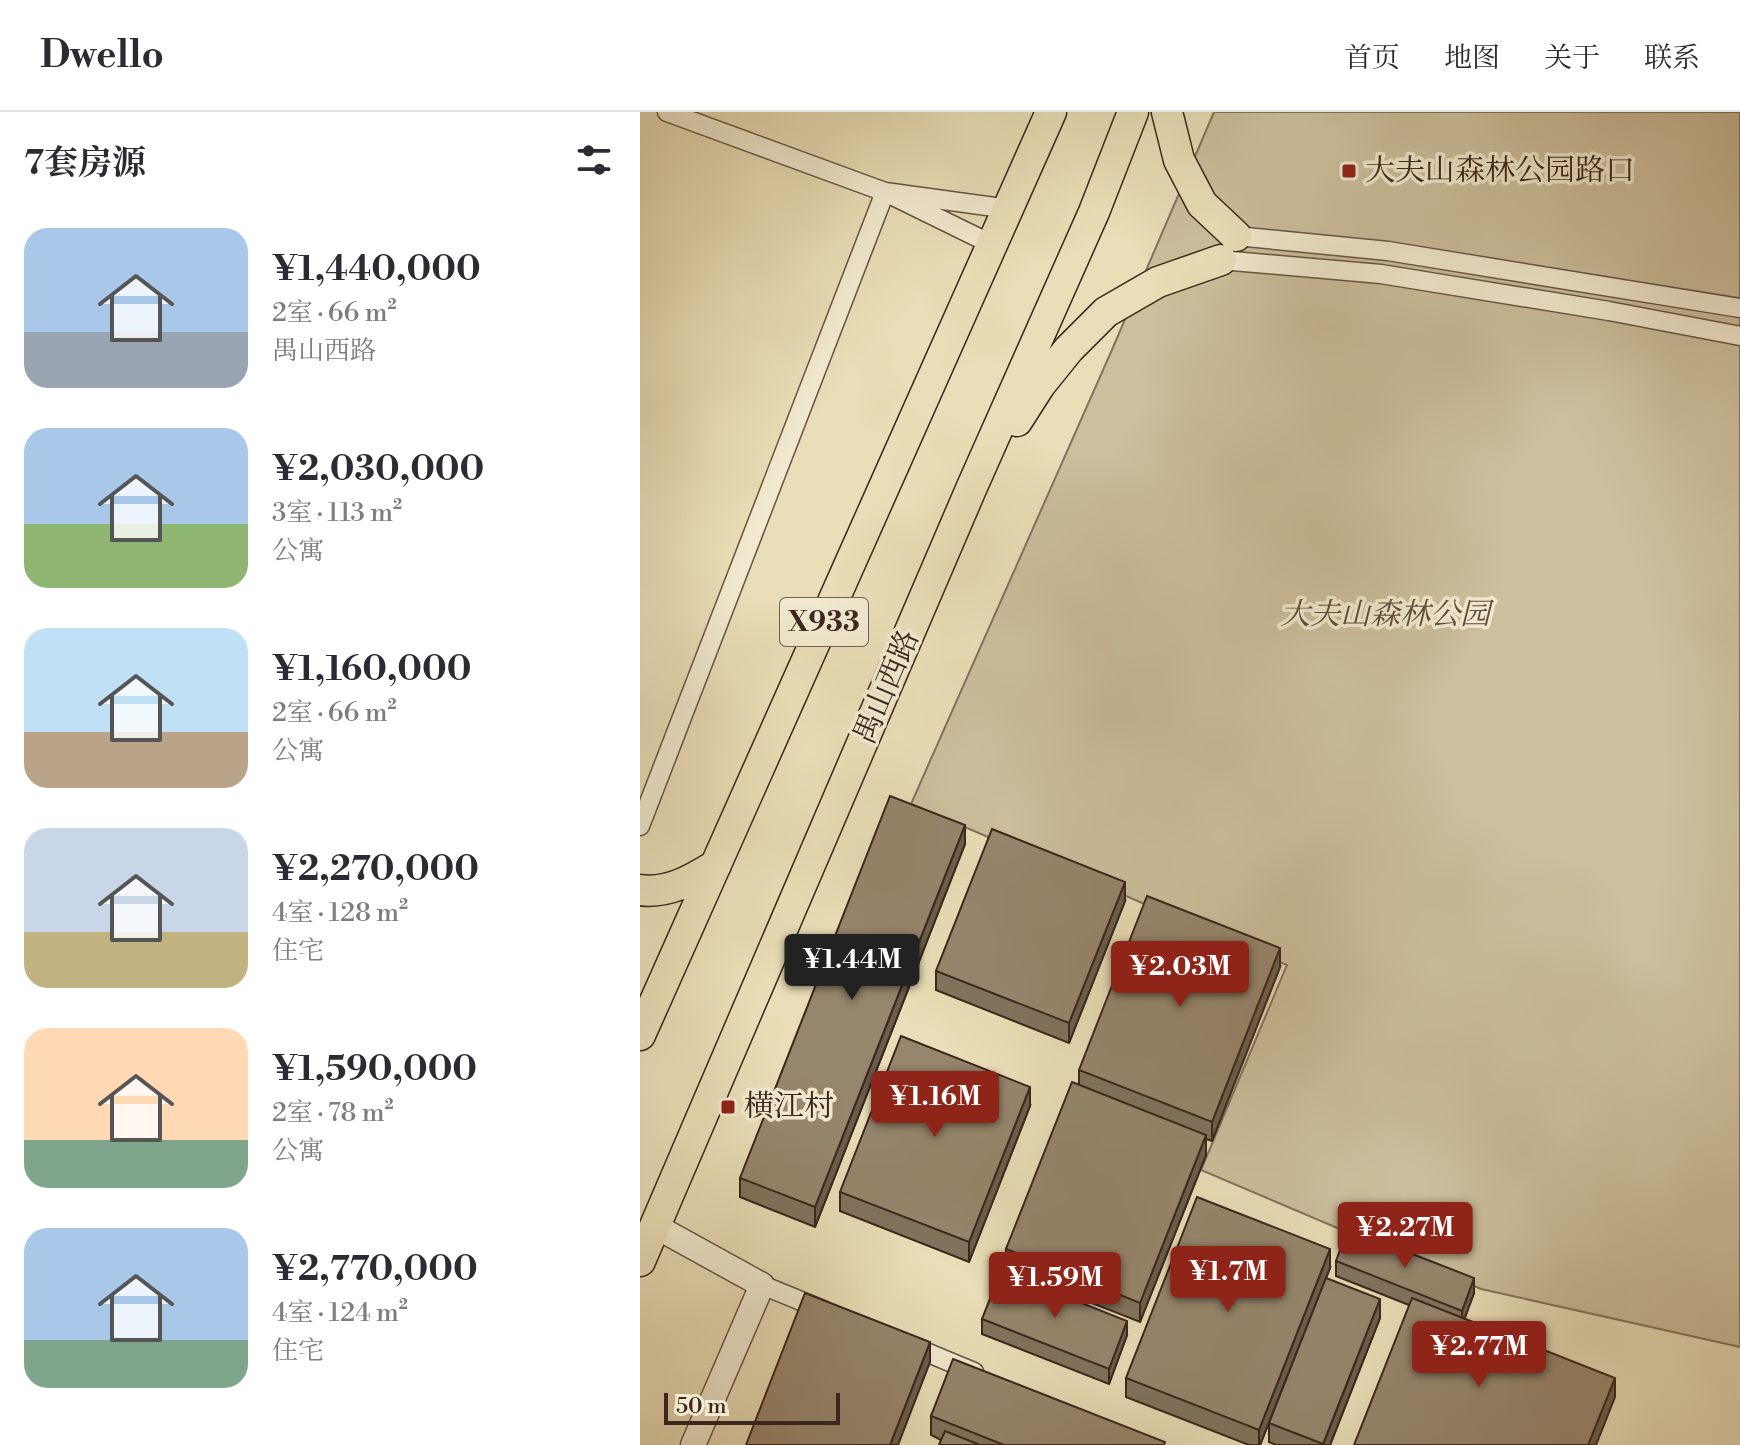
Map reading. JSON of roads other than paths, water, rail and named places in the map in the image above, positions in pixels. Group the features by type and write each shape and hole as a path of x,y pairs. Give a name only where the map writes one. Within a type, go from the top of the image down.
{"main road":[{"name":"X933","path":"640,1035 1051,112"},
{"name":"禺山西路","path":"640,1261 971,489 1094,212 1133,112"},
{"path":"971,489 1040,385 1069,349 1106,312 1158,282 1229,248 1179,160 1167,112"},
{"path":"640,890 687,883 716,865"}],"street":[{"path":"667,112 885,192 993,245"},
{"path":"885,192 1009,209"},
{"path":"640,826 885,192"},
{"path":"1229,248 1388,251 1740,308"},
{"path":"1229,248 1609,311 1740,336"},
{"path":"655,1226 762,1285 835,1315"},
{"path":"693,1445 762,1285"},
{"path":"893,1339 995,1380"}],"place":[{"name":"大夫山森林公园路口","path":"1349,171"},
{"name":"横江村","path":"728,1107"}],"park label":[{"name":"大夫山森林公园","path":"1385,615"}]}
